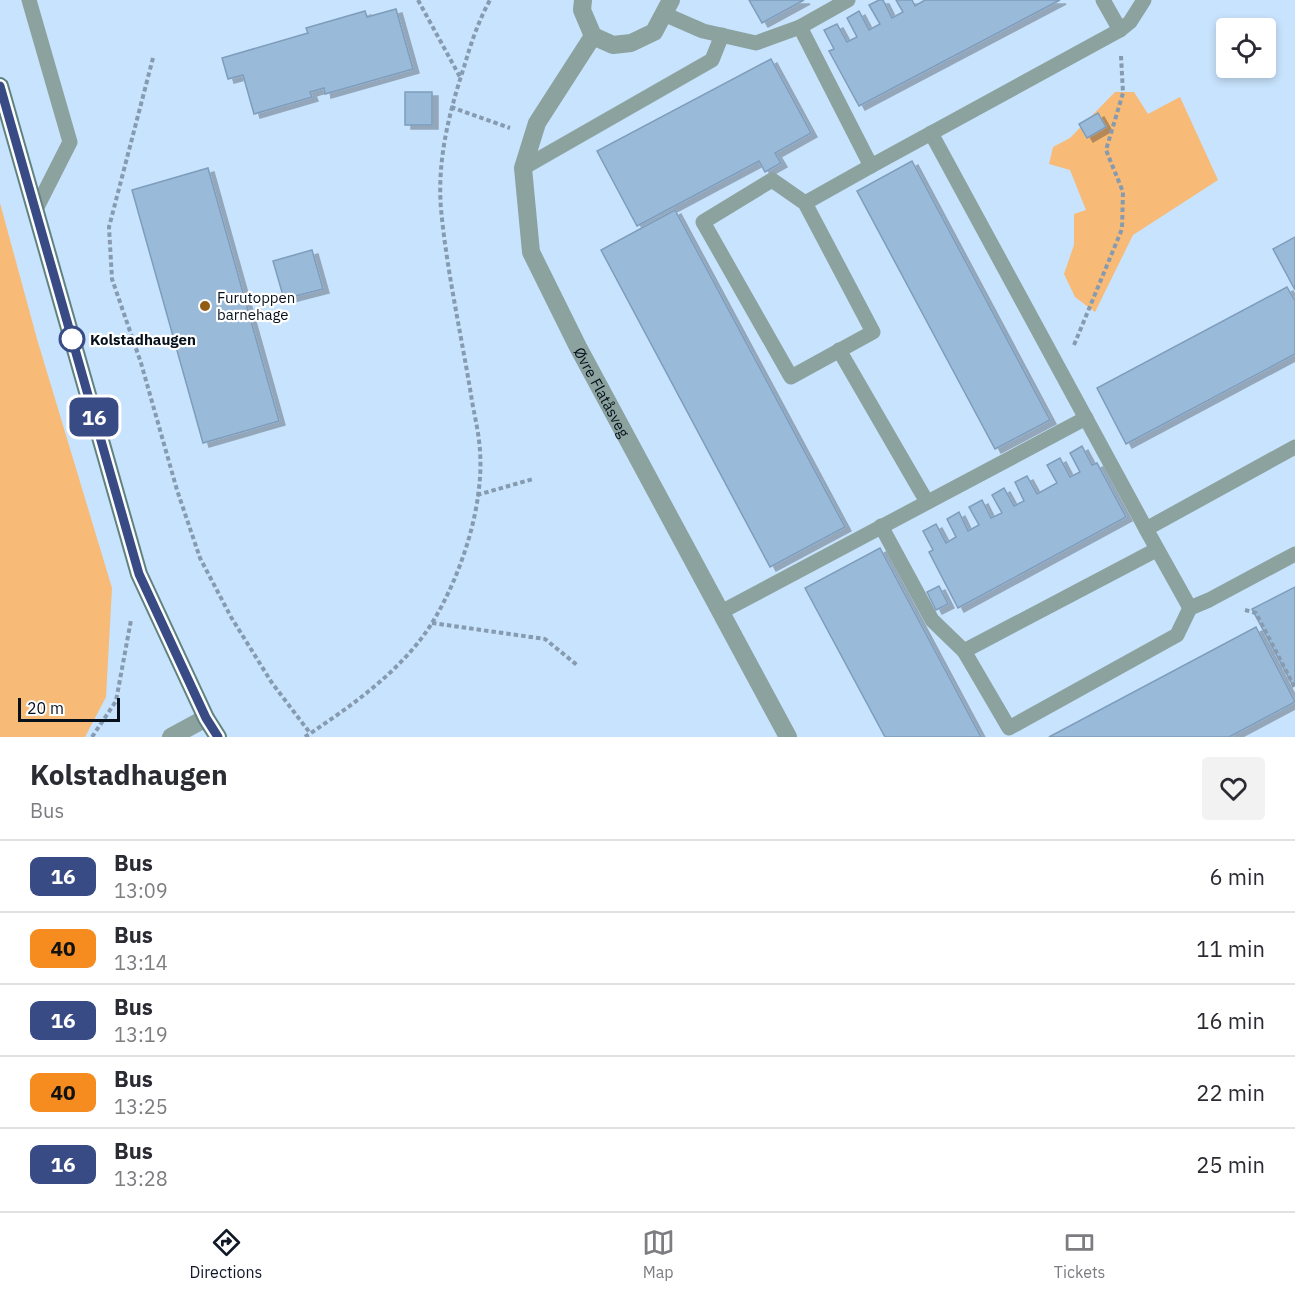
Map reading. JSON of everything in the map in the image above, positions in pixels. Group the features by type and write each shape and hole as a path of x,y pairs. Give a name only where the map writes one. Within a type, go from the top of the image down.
{"street":[{"path":"583,0 582,10 593,36 613,45 631,43 654,32 668,7"},
{"name":"Øvre Flatåsveg","path":"593,36 537,123 533,136 524,168 531,252 579,347 788,737"},
{"path":"0,86 139,574 206,718 218,737"},
{"path":"171,737 206,718"}],"lane":[{"path":"29,0 70,142 35,210"},
{"path":"668,7 703,31 756,43 800,27 848,0"},
{"path":"1103,0 1120,30"},
{"path":"805,203 1120,30 1130,22 1144,0"},
{"path":"800,27 871,166"},
{"path":"524,168 712,60 722,35"},
{"path":"931,133 1156,550 1190,608"},
{"path":"772,180 805,203 873,332 791,377 703,222 772,180"},
{"path":"839,351 927,502"},
{"path":"721,612 1086,418"},
{"path":"1146,529 1295,447"},
{"path":"881,526 932,620 964,651 1009,728 1178,635 1190,608 1295,554"},
{"path":"964,651 1156,550"}],"path":[{"path":"417,0 460,77"},
{"path":"305,737 392,672 432,623 461,562 472,530 480,452 441,208 442,152 460,77 478,22 490,0"},
{"path":"1064,377 1076,339 1122,229 1123,192 1107,150 1123,93 1120,30"},
{"path":"153,58 109,227 112,279 141,363 177,490 200,558 231,617 260,664 310,734"},
{"path":"451,107 533,136"},
{"path":"477,495 533,478"},
{"path":"92,737 116,701 139,574"},
{"path":"1256,613 1295,688"},
{"path":"432,623 545,639 577,665"}],"shaded area":[{"path":"1115,92 1134,92 1148,114 1180,97 1218,180 1133,235 1095,312 1075,297 1064,274 1074,245 1074,214 1086,210 1070,170 1049,164 1053,147 1070,138"},
{"path":"0,203 37,339 112,588 106,697 85,737 0,737"}],"building":[{"path":"749,0 804,0 762,23"},
{"path":"883,0 892,18 903,12 896,0 912,0 915,6 925,0 1060,0 859,106 829,51 834,49 824,30 837,24 847,42 857,37 847,18 859,11 869,30 880,24 869,5"},
{"path":"396,9 413,69 325,94 324,88 310,92 312,97 254,114 243,75 228,79 222,58 308,33 306,28 365,11 367,17"},
{"path":"771,59 811,133 775,153 781,163 765,172 759,161 637,226 597,151"},
{"path":"405,92 432,92 432,125 405,125"},
{"path":"1098,113 1106,127 1087,138 1079,124"},
{"path":"912,161 1050,420 995,449 857,191"},
{"path":"208,168 279,421 203,443 132,190"},
{"path":"675,210 845,527 770,567 601,250"},
{"path":"1295,237 1295,290 1273,249"},
{"path":"312,250 323,289 284,299 273,261"},
{"path":"1287,287 1295,301 1295,354 1126,444 1097,388"},
{"path":"1082,446 1092,465 1097,463 1126,517 958,608 929,552 933,550 923,531 936,524 946,543 956,537 947,519 959,512 968,531 979,525 969,507 982,500 991,518 1002,513 992,495 1004,488 1014,506 1024,501 1015,482 1027,476 1037,494 1057,483 1047,465 1060,458 1070,477 1080,472 1070,453"},
{"path":"880,548 981,737 885,737 805,588"},
{"path":"939,586 948,604 936,610 927,592"},
{"path":"1295,587 1295,683 1292,684 1252,609"},
{"path":"1256,627 1295,702 1229,737 1049,737"}],"bus line":[{"name":"16","path":"0,86 139,574 206,718 218,737"}],"place":[{"name":"Furutoppen barnehage","path":"205,306"},
{"name":"Kolstadhaugen","path":"72,339"}]}
